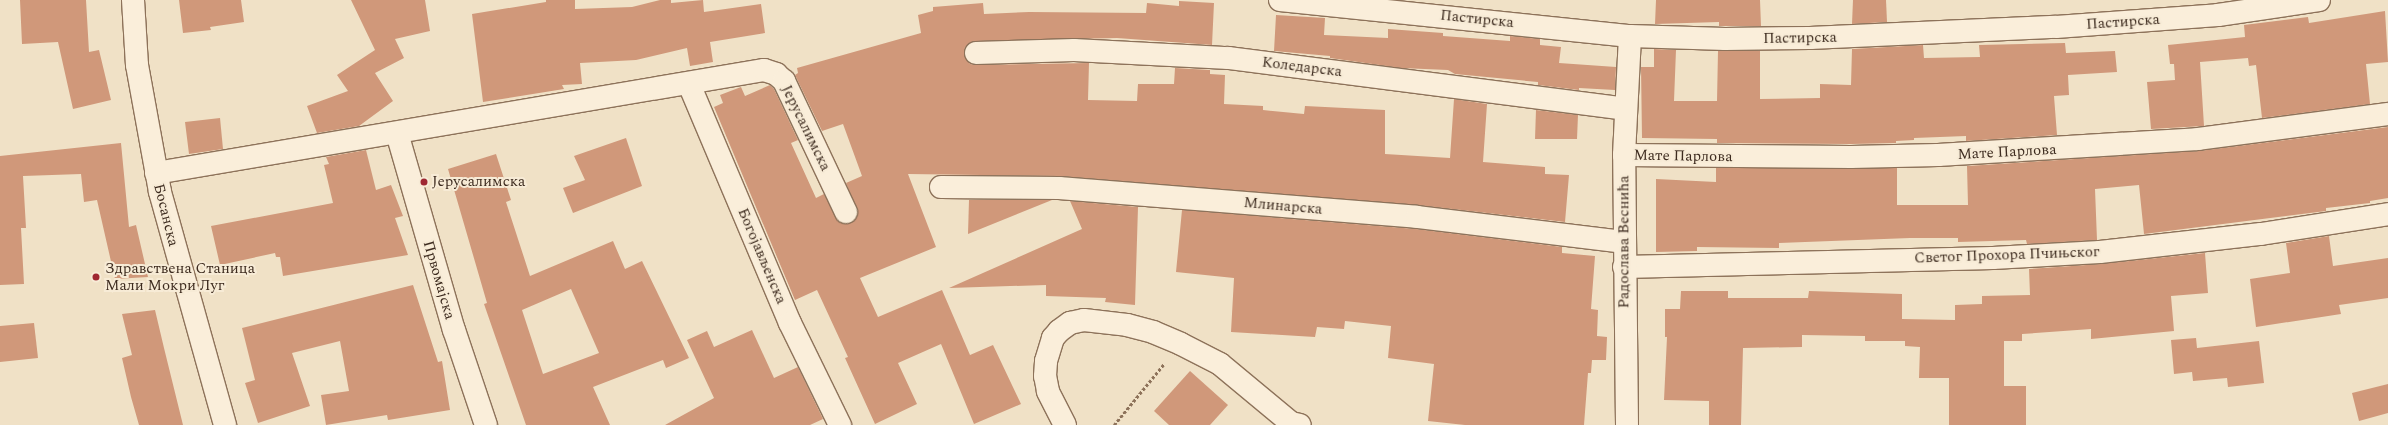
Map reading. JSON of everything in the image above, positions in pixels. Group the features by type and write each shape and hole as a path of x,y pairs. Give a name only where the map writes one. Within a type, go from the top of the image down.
{"street":[{"name":"Босанска","path":"132,0 137,65 156,173 168,229 225,425"},
{"name":"Пастирска","path":"1280,0 1630,36 1802,38 1954,32 2218,15 2319,0"},
{"name":"Радослава Веснића","path":"1627,425 1624,267 1624,155 1630,36"},
{"name":"Коледарска","path":"976,53 1074,50 1230,58 1626,109"},
{"name":"Јерусалимска","path":"156,173 689,84 764,70 776,74 784,81 846,212"},
{"name":"Богојављенска","path":"689,84 790,323 840,425"},
{"name":"Мате Парлова","path":"1624,155 1844,157 1938,155 2198,139 2388,114"},
{"name":"Првомајска","path":"397,133 452,323 486,425"},
{"name":"Млинарска","path":"941,187 1059,188 1393,215 1624,242"},
{"name":"Светог Прохора Пчињског","path":"1624,267 1993,258 2100,252 2262,234 2388,214"},
{"path":"1065,425 1048,391 1045,376 1049,347 1059,331 1074,321 1094,320 1127,325 1181,344 1220,364 1294,424"}],"path":[{"path":"1114,425 1181,344"}],"building":[{"path":"20,0 86,0 89,52 99,50 111,100 73,109 58,42 22,44"},
{"path":"179,0 241,0 244,22 210,27 211,30 183,33"},
{"path":"351,0 425,0 430,31 395,39 404,58 375,73 393,101 359,126 317,133 307,106 348,91 337,75 375,50"},
{"path":"546,0 575,0 575,9 632,7 660,0 671,0 671,3 703,0 704,12 761,4 765,33 710,42 713,62 690,66 687,48 636,60 580,63 582,84 562,85 564,89 483,102 472,14 546,2"},
{"path":"1656,0 1760,0 1761,26 1719,26 1719,22 1655,24"},
{"path":"1853,0 1886,0 1887,22 1852,24"},
{"path":"1179,1 1214,3 1212,45 1117,38 976,41 965,47 964,54 970,64 976,65 1089,63 1088,100 1137,101 1138,84 1174,84 1175,68 1210,70 1210,74 1225,75 1224,104 1263,106 1263,110 1304,114 1305,106 1385,110 1385,154 1450,158 1454,99 1487,104 1483,162 1545,167 1545,174 1569,175 1565,222 1418,205 1060,176 908,174 936,247 860,278 878,317 942,290 970,355 993,345 1021,404 974,424 941,344 898,363 917,404 875,424 845,358 848,357 817,290 795,300 714,107 723,103 720,95 741,87 745,96 770,85 774,89 798,140 791,143 816,198 824,194 839,222 851,223 858,213 846,183 862,176 843,124 822,131 795,75 798,73 797,68 921,33 918,15 933,11 933,7 983,3 984,14 1029,12 1146,13 1147,3 1179,6"},
{"path":"2385,11 2388,62 2366,64 2370,104 2262,118 2256,65 2249,66 2248,58 2200,62 2204,126 2151,129 2147,82 2175,80 2174,64 2170,64 2168,45 2245,37 2244,25 2308,17 2309,23"},
{"path":"1276,15 1325,18 1324,35 1388,38 1388,29 1443,33 1443,36 1510,41 1510,36 1540,39 1540,45 1561,47 1559,63 1616,67 1615,90 1579,88 1579,90 1538,85 1538,82 1455,74 1448,70 1401,68 1330,58 1330,56 1274,51"},
{"path":"2065,43 2066,53 2115,51 2117,72 2068,75 2069,95 2054,96 2057,135 1966,141 1966,136 1914,138 1914,140 1896,141 1896,143 1851,144 1717,143 1717,139 1642,138 1641,67 1654,67 1654,49 1676,50 1674,101 1717,101 1718,51 1760,51 1760,99 1820,98 1820,84 1851,85 1852,49 1923,45 1924,58 1980,57 1979,45"},
{"path":"1536,110 1578,115 1577,139 1535,139"},
{"path":"220,118 223,149 189,154 185,122"},
{"path":"2388,127 2388,198 2370,201 2370,203 2326,208 2326,211 2144,234 2139,185 2095,189 2097,240 2027,244 2026,240 1958,242 1958,238 1910,238 1779,243 1779,248 1697,247 1697,251 1656,252 1656,179 1716,182 1716,168 1897,168 1897,205 1968,205 1967,166 2199,151"},
{"path":"626,138 642,186 573,213 563,188 585,180 574,156"},
{"path":"121,143 129,227 136,225 148,277 115,279 97,200 84,202 81,174 23,176 26,228 21,228 24,284 0,285 0,156"},
{"path":"366,150 376,190 391,185 403,216 395,218 408,255 283,276 280,257 276,257 275,253 220,265 211,226 333,203 324,165 329,164 326,157"},
{"path":"496,154 511,200 506,202 530,276 613,241 625,269 642,261 689,358 666,368 663,360 593,387 610,425 526,425 484,304 487,303 448,169","holes":["571,289 599,353 543,374 522,310"]},
{"path":"969,200 1052,200 968,234"},
{"path":"1070,201 1138,207 1135,305 1105,302 1106,298 1046,296 1046,285 949,288 1082,229"},
{"path":"1182,210 1416,229 1562,247 1562,253 1595,256 1591,309 1598,310 1597,336 1607,337 1606,360 1592,360 1591,373 1588,373 1584,425 1465,425 1428,421 1434,364 1388,358 1391,326 1345,321 1344,329 1317,327 1315,337 1231,332 1234,278 1176,272"},
{"path":"2329,236 2333,266 2388,258 2388,298 2339,305 2341,314 2256,327 2250,279 2290,273 2286,243"},
{"path":"2205,253 2208,293 2171,296 2174,331 2091,339 2091,329 2022,334 2022,341 2004,341 2004,386 2026,386 2026,425 1949,425 1949,378 1919,378 1920,347 1905,346 1905,341 1865,341 1865,336 1802,335 1802,347 1743,348 1741,425 1709,425 1709,401 1664,400 1667,337 1665,337 1665,309 1680,309 1681,291 1728,291 1728,298 1808,298 1809,291 1902,294 1902,319 1955,320 1955,305 1982,304 1982,296 2030,295 2029,269 2101,264"},
{"path":"413,285 438,362 442,361 450,410 388,420 387,415 326,425 321,395 349,391 340,341 292,353 310,406 258,423 245,383 255,380 242,328"},
{"path":"155,310 183,425 139,425 131,397 122,358 132,355 122,314"},
{"path":"34,323 38,358 0,362 0,326"},
{"path":"752,330 774,378 798,367 823,419 810,425 665,425 714,398 687,340 707,331 714,347"},
{"path":"2196,338 2197,348 2259,341 2264,383 2228,387 2227,378 2193,381 2192,372 2174,374 2171,340"},
{"path":"1190,371 1228,405 1210,425 1169,425 1154,411"},
{"path":"2388,384 2388,413 2359,421 2352,393"}],"place":[{"name":"Јерусалимска","path":"424,182"},
{"name":"Здравствена Станица Мали Мокри Луг","path":"96,277"}]}
